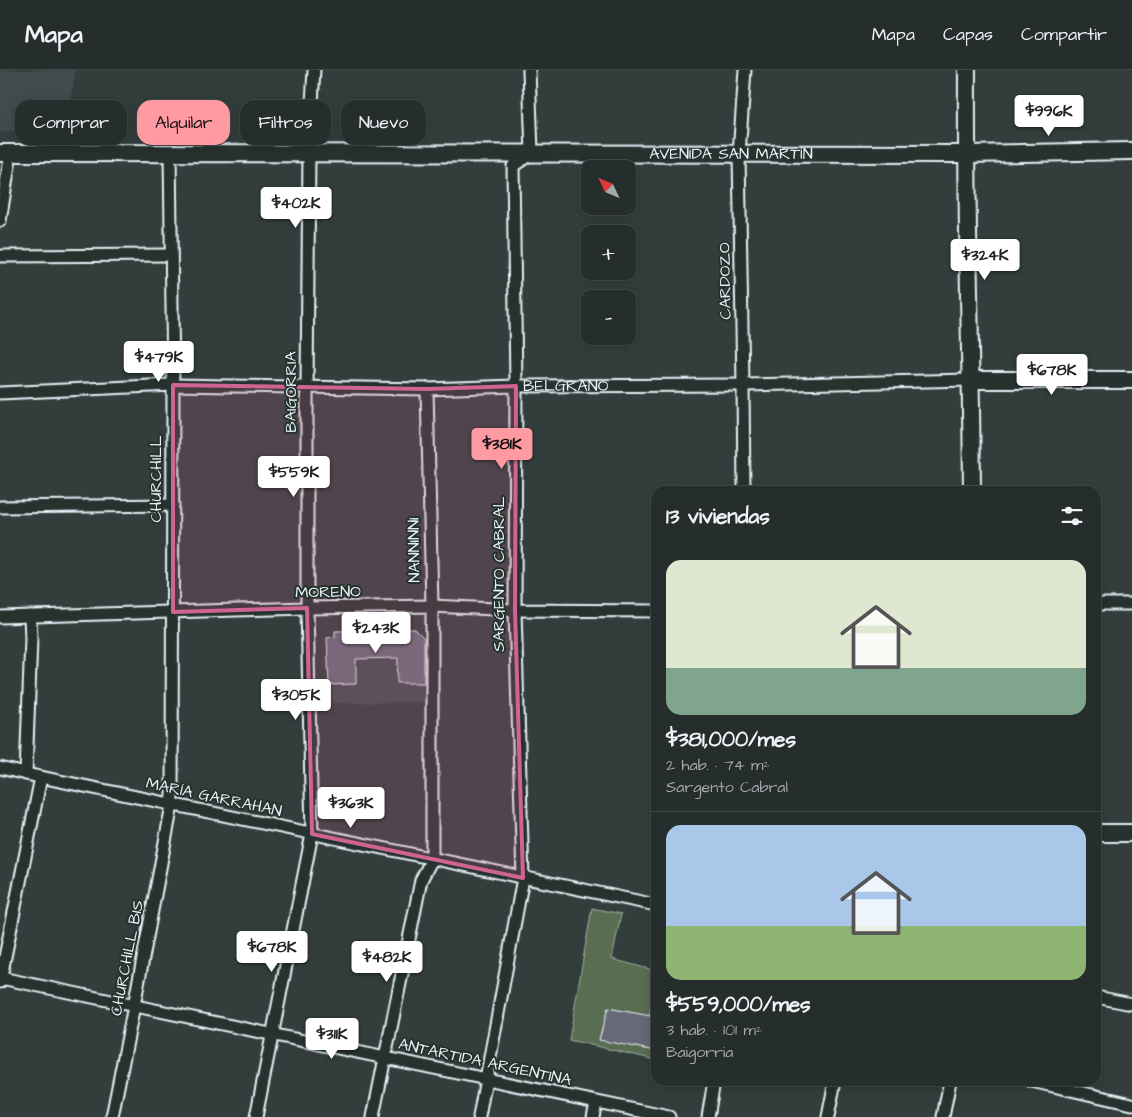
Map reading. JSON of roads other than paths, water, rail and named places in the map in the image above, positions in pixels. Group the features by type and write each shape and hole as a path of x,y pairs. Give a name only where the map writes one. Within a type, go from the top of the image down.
{"street":[{"name":"BAIGORRIA","path":"256,1117 312,834 307,608 307,388 309,153 314,70"},
{"path":"530,70 532,153"},
{"name":"CARDOZO","path":"744,486 739,154 745,70"},
{"path":"968,70 966,154 972,486"},
{"name":"AVENIDA SAN MARTÍN","path":"6,153 966,154 1132,151"},
{"path":"0,221 6,153"},
{"name":"CHURCHILL","path":"170,153 173,505 172,805"},
{"name":"SARGENTO CABRAL","path":"479,1117 523,878 514,610 516,386 513,166 532,153"},
{"path":"0,256 171,255"},
{"name":"BELGRANO","path":"0,393 172,386 427,389 516,386 743,385 971,380 1132,380"},
{"name":"NANNINNI","path":"427,389 432,606 432,859"},
{"path":"0,507 173,505"},
{"path":"1101,604 1132,604"},
{"name":"MORENO","path":"0,617 432,606 514,610 651,611"},
{"path":"26,774 30,616"},
{"name":"MARÍA GARRAHAN","path":"0,768 651,904"},
{"path":"0,980 41,777"},
{"name":"CHURCHILL BIS","path":"112,1117 172,805"},
{"path":"1101,833 1132,833"},
{"path":"373,1117 421,880 432,859"},
{"name":"ANTARTIDA ARGENTINA","path":"0,980 273,1034 669,1117"},
{"path":"1101,998 1132,1004"},
{"path":"708,1117 713,1086"},
{"path":"828,1117 834,1086"},
{"path":"943,1117 949,1086"},
{"path":"1053,1086 1132,1104"},
{"path":"593,1117 596,1102"}]}
